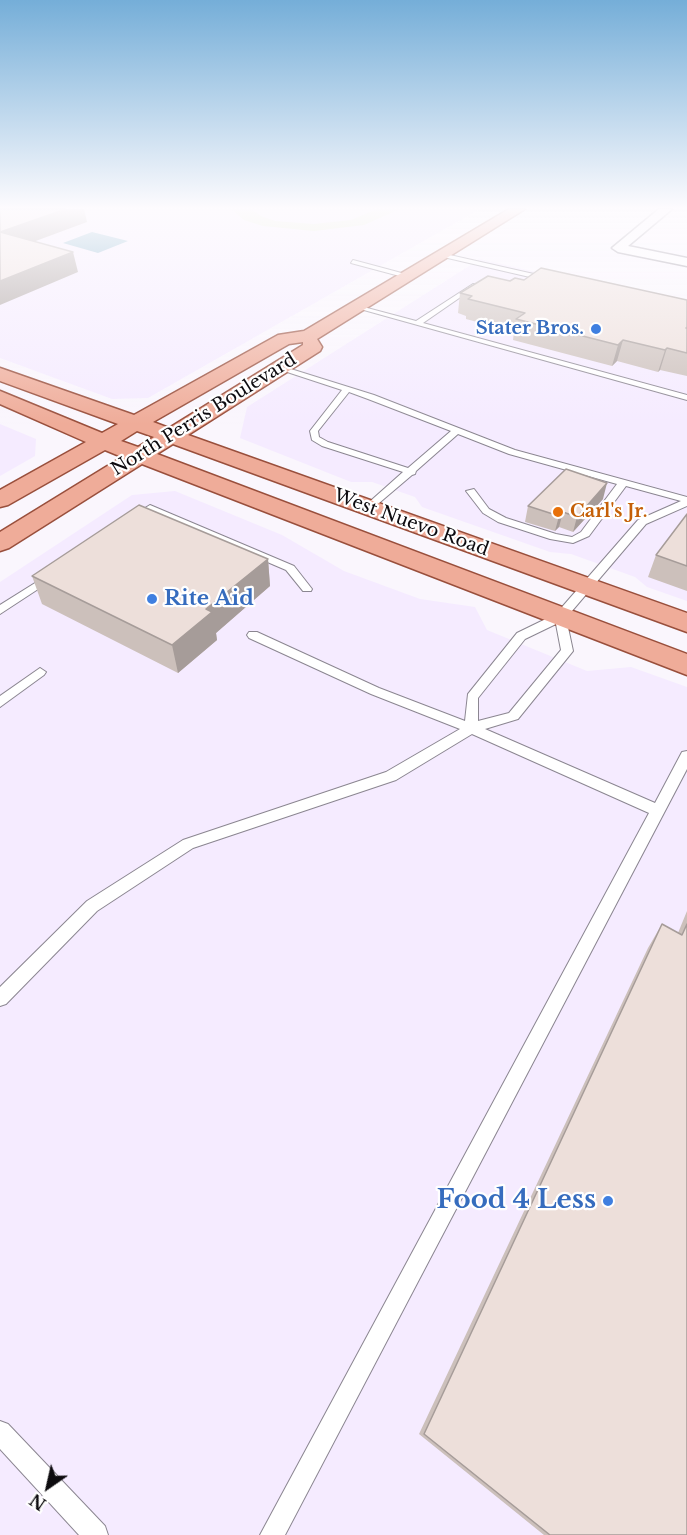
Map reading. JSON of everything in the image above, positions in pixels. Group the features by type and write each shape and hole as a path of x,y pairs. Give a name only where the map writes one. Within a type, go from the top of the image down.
{"main road":[{"name":"North Perris Boulevard","path":"0,500 284,339 309,336 399,281"},
{"name":"North Perris Boulevard","path":"0,543 313,347 309,336"},
{"name":"West Nuevo Road","path":"0,374 687,623"},
{"name":"West Nuevo Road","path":"0,397 102,441 687,665"}],"lane":[{"path":"417,324 481,281"},
{"path":"356,307 687,398"},
{"path":"281,367 347,388 512,452 687,501"},
{"path":"347,388 314,431 315,438 325,444 412,472"},
{"path":"369,507 412,472 457,430"},
{"path":"471,491 486,511 502,520 554,537 573,540 585,534 623,483"},
{"path":"471,728 472,697 521,636 560,617 642,522 687,501"},
{"path":"122,527 150,508 290,568 307,590"},
{"path":"0,610 56,572"},
{"path":"0,998 92,906 188,844 391,776 471,728 513,717 567,651 560,617"},
{"path":"253,635 375,691 471,728 658,811"},
{"path":"0,703 40,672"},
{"path":"272,1535 687,756"},
{"path":"0,1432 96,1535"}],"shaded area":[{"path":"0,281 354,281 148,398 112,399 0,358"},
{"path":"446,281 573,281 687,307 687,601 647,587 635,577 571,554 550,552 422,507 415,497 372,482 351,482 240,438 247,407"},
{"path":"0,424 36,439 35,456 0,476"},
{"path":"175,491 282,535 344,571 420,599 475,607 487,630 587,671 631,667 687,687 687,1535 0,1535 0,582 132,495"}],"building":[{"path":"480,281 599,281 687,300 687,353 623,340 618,345 516,319 525,313 468,299 472,296 460,293"},
{"path":"566,469 607,483 577,517 563,512 559,516 528,506"},
{"name":"Rite Aid","path":"139,505 268,559 206,609 212,612 172,645 32,576"},
{"path":"687,514 687,566 656,555"},
{"name":"Food 4 Less","path":"662,924 682,935 687,924 687,1535 550,1535 424,1434"}],"place":[{"name":"Stater Bros.","path":"596,329"},
{"name":"Carl's Jr.","path":"558,512"},
{"name":"Rite Aid","path":"152,599"},
{"name":"Food 4 Less","path":"608,1201"}]}
